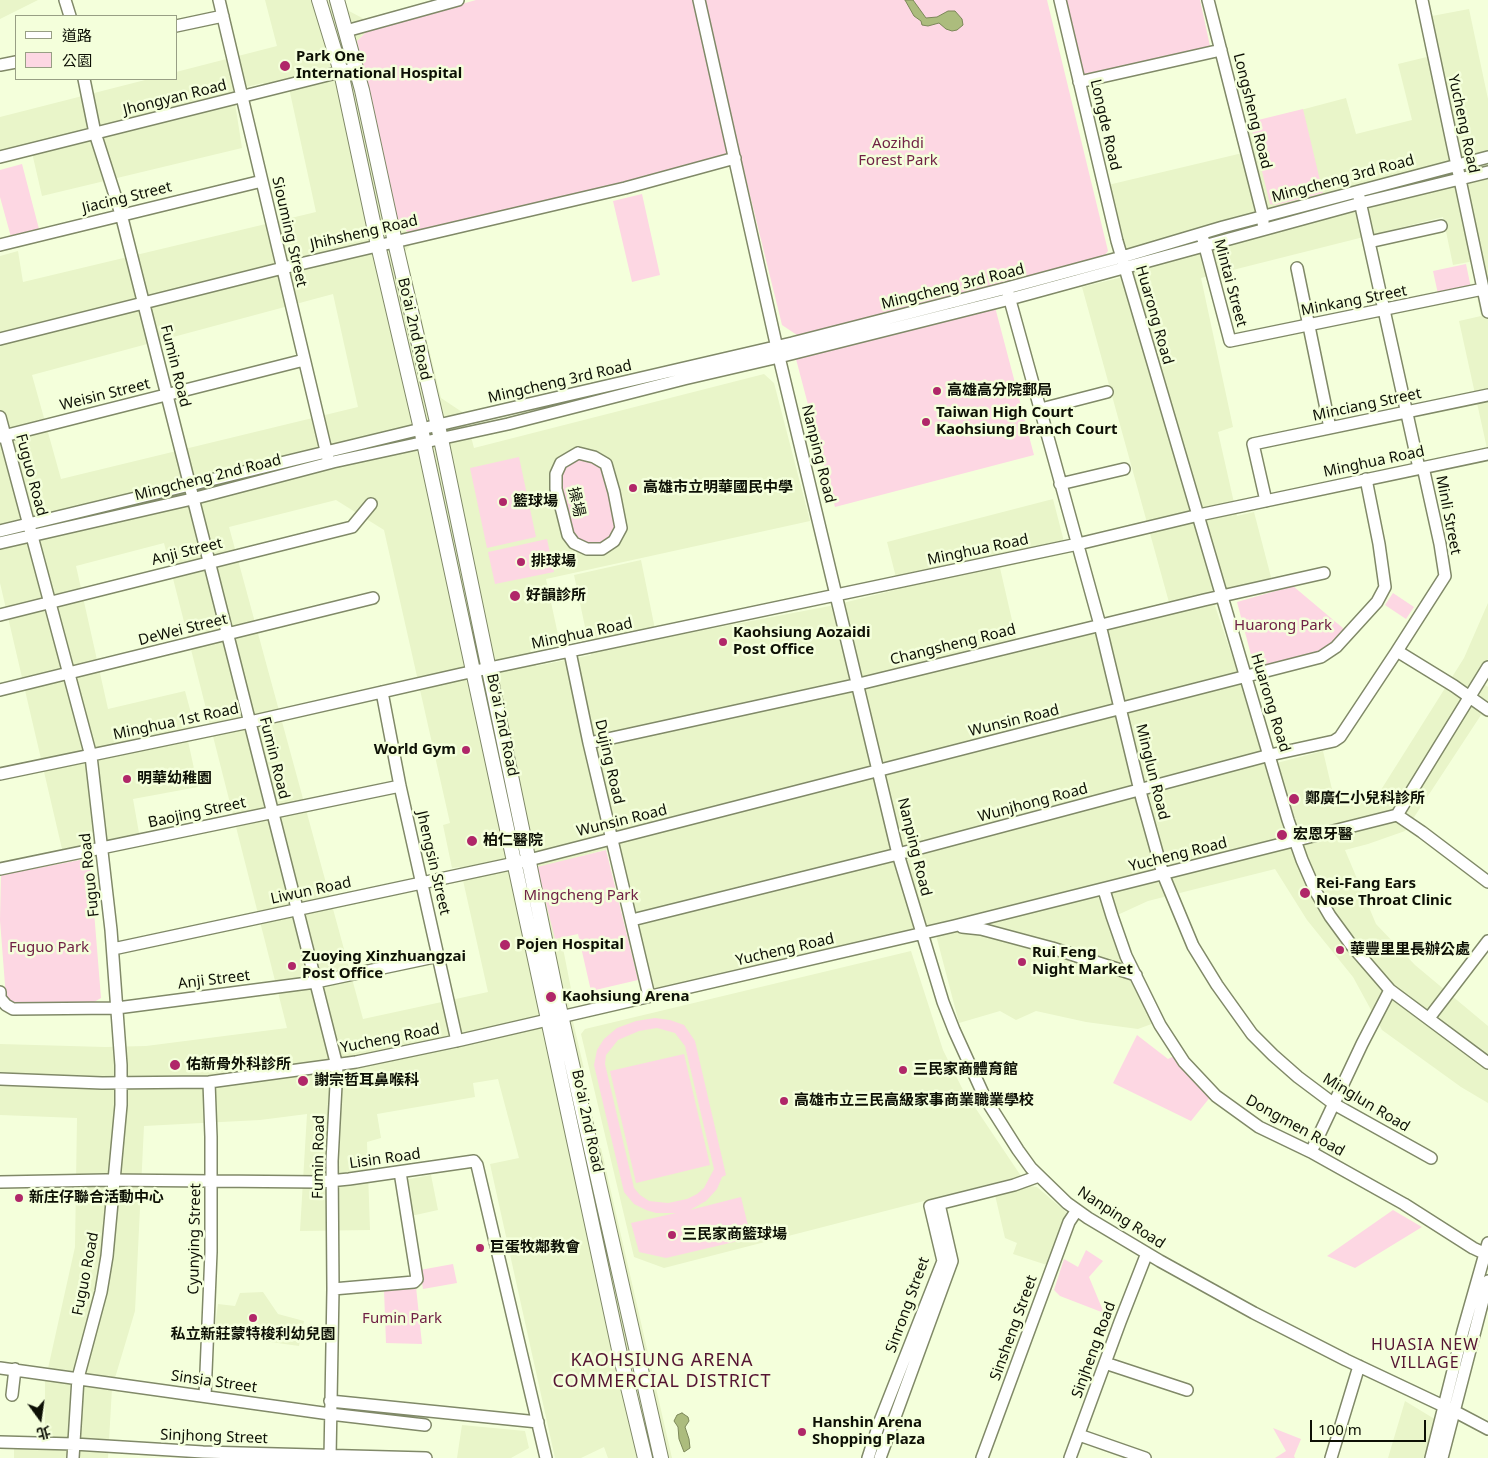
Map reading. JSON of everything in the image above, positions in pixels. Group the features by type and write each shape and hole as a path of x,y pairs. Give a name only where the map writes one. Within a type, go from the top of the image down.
{"main road":[{"name":"Bo'ai 2nd Road","path":"319,0 341,72 474,672 522,862 555,1018 620,1354 645,1458"},
{"name":"Bo'ai 2nd Road","path":"337,0 357,68 438,425 490,668 522,862"},
{"name":"Bo'ai 2nd Road","path":"555,1018 660,1458"}],"street":[{"path":"65,0 70,15"},
{"name":"Siouming Street","path":"219,0 330,467"},
{"path":"346,31 458,0"},
{"name":"Nanping Road","path":"699,0 778,352 859,684 898,854 943,1002 985,1098 1018,1150 1039,1176 1077,1210 1228,1299 1488,1429"},
{"name":"Longde Road","path":"1060,0 1123,263"},
{"name":"Longsheng Road","path":"1208,0 1263,216 1262,230"},
{"name":"Yucheng Road","path":"1422,0 1488,312"},
{"path":"178,26 223,16"},
{"path":"1079,82 1220,50"},
{"path":"0,65 15,62"},
{"name":"Jhongyan Road","path":"0,157 357,68"},
{"name":"Fumin Road","path":"84,80 95,133 121,214 337,1066 332,1161 333,1289 330,1457"},
{"name":"Mingcheng 3rd Road","path":"1123,263 1201,233 1488,157"},
{"name":"Jhihsheng Road","path":"0,339 378,245 625,188 735,158"},
{"name":"Mingcheng 3rd Road","path":"424,443 508,424 684,379 823,340 1488,172"},
{"name":"Jiacing Street","path":"0,245 262,180"},
{"name":"Minli Street","path":"1358,190 1406,412 1440,544 1444,576 1397,651"},
{"path":"1369,242 1441,226"},
{"name":"Mintai Street","path":"1201,233 1230,340"},
{"name":"Huarong Road","path":"1123,263 1295,840 1316,892 1330,916 1352,946 1390,990 1488,1063"},
{"path":"1297,268 1330,428"},
{"name":"Minkang Street","path":"1230,340 1483,289"},
{"name":"Minglun Road","path":"1009,294 1100,625 1139,791 1163,874 1193,946 1217,986 1252,1034 1298,1078 1334,1104 1431,1158"},
{"name":"Mingcheng 3rd Road","path":"421,429 778,352"},
{"name":"Weisin Street","path":"2,437 304,360"},
{"path":"1041,409 1107,392"},
{"name":"Minciang Street","path":"1266,501 1253,444 1488,395"},
{"name":"Fuguo Road","path":"0,417 2,437 30,530 91,756 113,949 122,1083 107,1256 100,1292 78,1378 73,1458"},
{"name":"Mingcheng 2nd Road","path":"0,543 30,530 189,485 421,429"},
{"name":"Mingcheng 2nd Road","path":"0,530 30,530 192,499 424,443"},
{"name":"操場","path":"578,453 594,457 606,464 614,492 621,528 614,541 602,549 587,548 574,543 568,535 556,489 556,474 561,463 578,453"},
{"name":"Minghua Road","path":"474,672 1078,544 1199,515 1488,454"},
{"path":"1060,484 1124,468"},
{"name":"Wunsin Road","path":"522,862 1314,660 1328,653 1377,602 1382,594 1385,580 1366,479"},
{"name":"Anji Street","path":"0,615 352,527 371,504"},
{"name":"Changsheng Road","path":"589,743 859,684 1324,573"},
{"name":"DeWei Street","path":"0,690 373,598"},
{"path":"1397,651 1488,710"},
{"name":"Wunjhong Road","path":"632,920 898,854 1270,756 1334,741 1340,737 1397,651"},
{"name":"Dujing Road","path":"570,652 589,743 650,996"},
{"path":"1488,667 1396,815 1488,882"},
{"name":"Minghua 1st Road","path":"0,774 250,722 474,672"},
{"name":"Jhengsin Street","path":"382,692 400,786 457,1041"},
{"name":"Baojing Street","path":"0,869 400,786"},
{"name":"Yucheng Road","path":"0,1079 122,1083 208,1082 337,1066 457,1041 954,926 1104,890 1396,815"},
{"name":"Liwun Road","path":"113,949 522,862"},
{"name":"Dongmen Road","path":"1104,890 1126,956 1164,1031 1184,1062 1222,1101 1259,1127 1311,1152 1404,1204 1487,1255"},
{"path":"954,926 981,929 1052,948 1136,975"},
{"path":"1429,1018 1488,941"},
{"name":"Anji Street","path":"0,992 0,998 13,1009 117,1008 316,982 439,956"},
{"path":"1311,1152 1390,990"},
{"name":"Cyunying Street","path":"205,1396 211,1252 208,1082"},
{"name":"Lisin Road","path":"0,1182 114,1180 333,1181 474,1161 477,1165 538,1422"},
{"path":"333,1289 414,1282 417,1278 400,1172"},
{"name":"Sinrong Street","path":"868,1458 886,1422 943,1261 934,1205 1014,1185 1039,1176"},
{"name":"Sinsheng Street","path":"982,1458 1069,1222 1077,1210"},
{"path":"1442,1458 1449,1409 1472,1298 1487,1255 1488,1242"},
{"name":"Sinjheng Road","path":"1070,1458 1148,1253"},
{"path":"1431,1458 1449,1409 1488,1281"},
{"path":"1105,1363 1187,1390"},
{"path":"1331,1458 1359,1366"},
{"name":"Sinsia Street","path":"0,1368 330,1414 425,1425"},
{"path":"12,1395 15,1369"},
{"path":"330,1401 538,1422 546,1458"},
{"name":"Sinrong Street","path":"880,1458 886,1422"},
{"path":"1079,1435 1145,1458"},
{"name":"Sinjhong Street","path":"0,1442 330,1457 426,1458"}],"shaded area":[{"path":"0,0 38,0 0,19"},
{"path":"265,0 345,0 349,11 364,19 367,31 357,41 398,225 410,234 411,244 405,252 441,398 465,414 474,448 764,374 774,383 810,521 546,579 560,644 530,650 536,666 591,655 574,575 641,560 657,639 835,605 899,589 887,542 1053,499 1067,553 1000,568 1017,642 1170,606 1082,287 1131,275 1108,185 1251,151 1244,125 1346,98 1356,134 1412,120 1398,64 1439,54 1432,16 1469,9 1488,99 1488,453 1459,321 1481,316 1477,297 1482,296 1474,261 1453,265 1443,217 1201,278 1233,427 1218,432 1237,516 1254,512 1272,581 1212,597 1269,765 1323,751 1335,802 1379,793 1464,658 1488,603 1488,659 1476,678 1488,687 1488,718 1481,715 1405,831 1345,850 1376,924 1415,965 1488,1026 1488,1103 1461,1087 1382,1030 1353,977 1307,920 1275,869 1148,901 1113,917 1157,1022 1138,1029 1086,1022 1036,1011 1016,1020 1000,1011 959,1023 936,935 657,1002 620,846 574,858 555,939 561,938 572,994 575,999 568,1000 585,1073 580,1074 597,1149 601,1148 672,1458 608,1458 604,1447 581,1458 555,1458 490,1164 519,1158 498,1079 473,1083 475,1097 377,1114 381,1138 367,1142 370,1230 300,1231 307,1114 260,1120 144,1126 135,1311 112,1388 108,1458 14,1458 14,1445 45,1446 45,1382 75,1247 77,1118 0,1115 0,1044 105,1047 146,1046 287,1028 164,543 76,566 108,709 185,691 198,739 188,741 198,787 133,799 139,833 62,849 0,583 0,256 18,251 23,282 316,212 289,88 264,88 263,83 233,90 242,148 42,196 30,144 0,151 0,117 145,80 178,80 178,71 277,46","holes":["333,294 358,407 61,479 32,375","336,500 384,530 450,823 443,825 452,868 460,867 488,992 363,1019 229,527"]},
{"path":"905,0 913,0 926,18 937,17 948,11 955,11 962,19 963,25 957,30 952,31 939,23 928,26 922,25 921,21 914,16"},
{"name":"高雄市立三民高級家事商業職業學校","path":"911,951 943,1050 962,1088 1021,1176 664,1268 634,1257 581,1034 585,1029"},
{"path":"431,1175 438,1210 411,1216 404,1180"},
{"path":"1030,1186 1037,1187 1066,1212 1050,1266 1013,1254 1017,1243 1005,1238 995,1195"},
{"name":"私立新莊蒙特梭利幼兒園","path":"263,1292 278,1314 304,1321 299,1346 214,1334 218,1304 235,1306 240,1293"},
{"path":"1405,1401 1451,1429 1444,1458 1388,1458"},
{"path":"682,1413 688,1417 689,1421 685,1427 690,1448 684,1452 679,1439 678,1427 674,1421 677,1415"},
{"path":"462,1425 525,1431 529,1448 511,1458 457,1458"}],"green space":[{"path":"476,0 695,0 733,157 410,234 398,225 357,41 367,31"},
{"name":"Aozihdi Forest Park","path":"702,0 1047,0 1108,251 1102,259 797,335 782,325"},
{"path":"1065,0 1200,0 1210,46 1084,76"},
{"path":"1303,109 1323,193 1276,205 1270,204 1250,122"},
{"path":"22,164 39,229 11,237 0,197 0,170"},
{"path":"642,194 660,275 632,282 613,201"},
{"path":"1466,264 1471,288 1438,294 1433,271"},
{"path":"995,307 1034,455 835,507 796,359"},
{"name":"籃球場","path":"519,457 536,537 487,548 470,468"},
{"path":"589,459 600,465 615,517 615,533 600,545 581,542 572,531 562,490 561,474 565,466 576,460"},
{"name":"排球場","path":"547,539 554,572 495,584 488,552"},
{"name":"Huarong Park","path":"1293,586 1344,629 1322,652 1255,670 1237,602"},
{"path":"1393,593 1414,607 1406,619 1385,605"},
{"name":"Mingcheng Park","path":"606,850 638,980 591,991 578,934 555,939 537,867"},
{"name":"Fuguo Park","path":"85,859 90,862 101,998 94,1002 10,1003 6,998 0,920 1,875"},
{"path":"655,1018 670,1020 684,1025 695,1041 726,1175 722,1177 717,1189 706,1201 690,1210 741,1197 751,1238 666,1258 639,1252 631,1223 676,1213 656,1213 646,1210 634,1204 624,1192 594,1065 597,1050 604,1039 617,1028 636,1021","holes":["657,1028 675,1033 685,1046 714,1169 704,1188 697,1194 687,1199 668,1203 649,1201 634,1188 605,1064 606,1055 618,1040 639,1031"]},
{"path":"1137,1035 1168,1059 1176,1055 1211,1096 1191,1121 1113,1083"},
{"path":"684,1054 710,1165 636,1183 610,1071"},
{"path":"1393,1210 1422,1227 1355,1268 1327,1256"},
{"path":"1086,1250 1103,1261 1089,1277 1104,1313 1060,1296 1054,1290 1064,1259 1078,1267"},
{"path":"453,1264 457,1283 423,1289 420,1270"},
{"name":"Fumin Park","path":"416,1287 422,1344 386,1343 384,1290"},
{"path":"1273,1428 1301,1439 1294,1456 1295,1458 1275,1458 1286,1451"}],"place":[{"name":"Park One International Hospital","path":"285,66"},
{"name":"高雄高分院郵局","path":"937,391"},
{"name":"Taiwan High Court Kaohsiung Branch Court","path":"926,422"},
{"name":"高雄市立明華國民中學","path":"633,488"},
{"name":"籃球場","path":"503,502"},
{"name":"排球場","path":"521,562"},
{"name":"好韻診所","path":"515,596"},
{"name":"Kaohsiung Aozaidi Post Office","path":"723,642"},
{"name":"World Gym","path":"466,750"},
{"name":"明華幼稚園","path":"127,779"},
{"name":"鄭廣仁小兒科診所","path":"1294,799"},
{"name":"宏恩牙醫","path":"1282,835"},
{"name":"柏仁醫院","path":"472,841"},
{"name":"Rei-Fang Ears Nose Throat Clinic","path":"1305,893"},
{"name":"Pojen Hospital","path":"505,945"},
{"name":"華豐里里長辦公處","path":"1340,950"},
{"name":"Rui Feng Night Market","path":"1022,962"},
{"name":"Zuoying Xinzhuangzai Post Office","path":"292,966"},
{"name":"Kaohsiung Arena","path":"551,997"},
{"name":"佑新骨外科診所","path":"175,1065"},
{"name":"三民家商體育館","path":"903,1070"},
{"name":"謝宗哲耳鼻喉科","path":"303,1081"},
{"name":"高雄市立三民高級家事商業職業學校","path":"784,1101"},
{"name":"新庄仔聯合活動中心","path":"19,1198"},
{"name":"三民家商籃球場","path":"672,1235"},
{"name":"巨蛋牧鄰教會","path":"480,1248"},
{"name":"私立新莊蒙特梭利幼兒園","path":"253,1318"},
{"name":"Hanshin Arena Shopping Plaza","path":"802,1432"}],"district":[{"name":"HUASIA NEW VILLAGE","path":"1425,1354"},
{"name":"KAOHSIUNG ARENA COMMERCIAL DISTRICT","path":"662,1371"}]}
